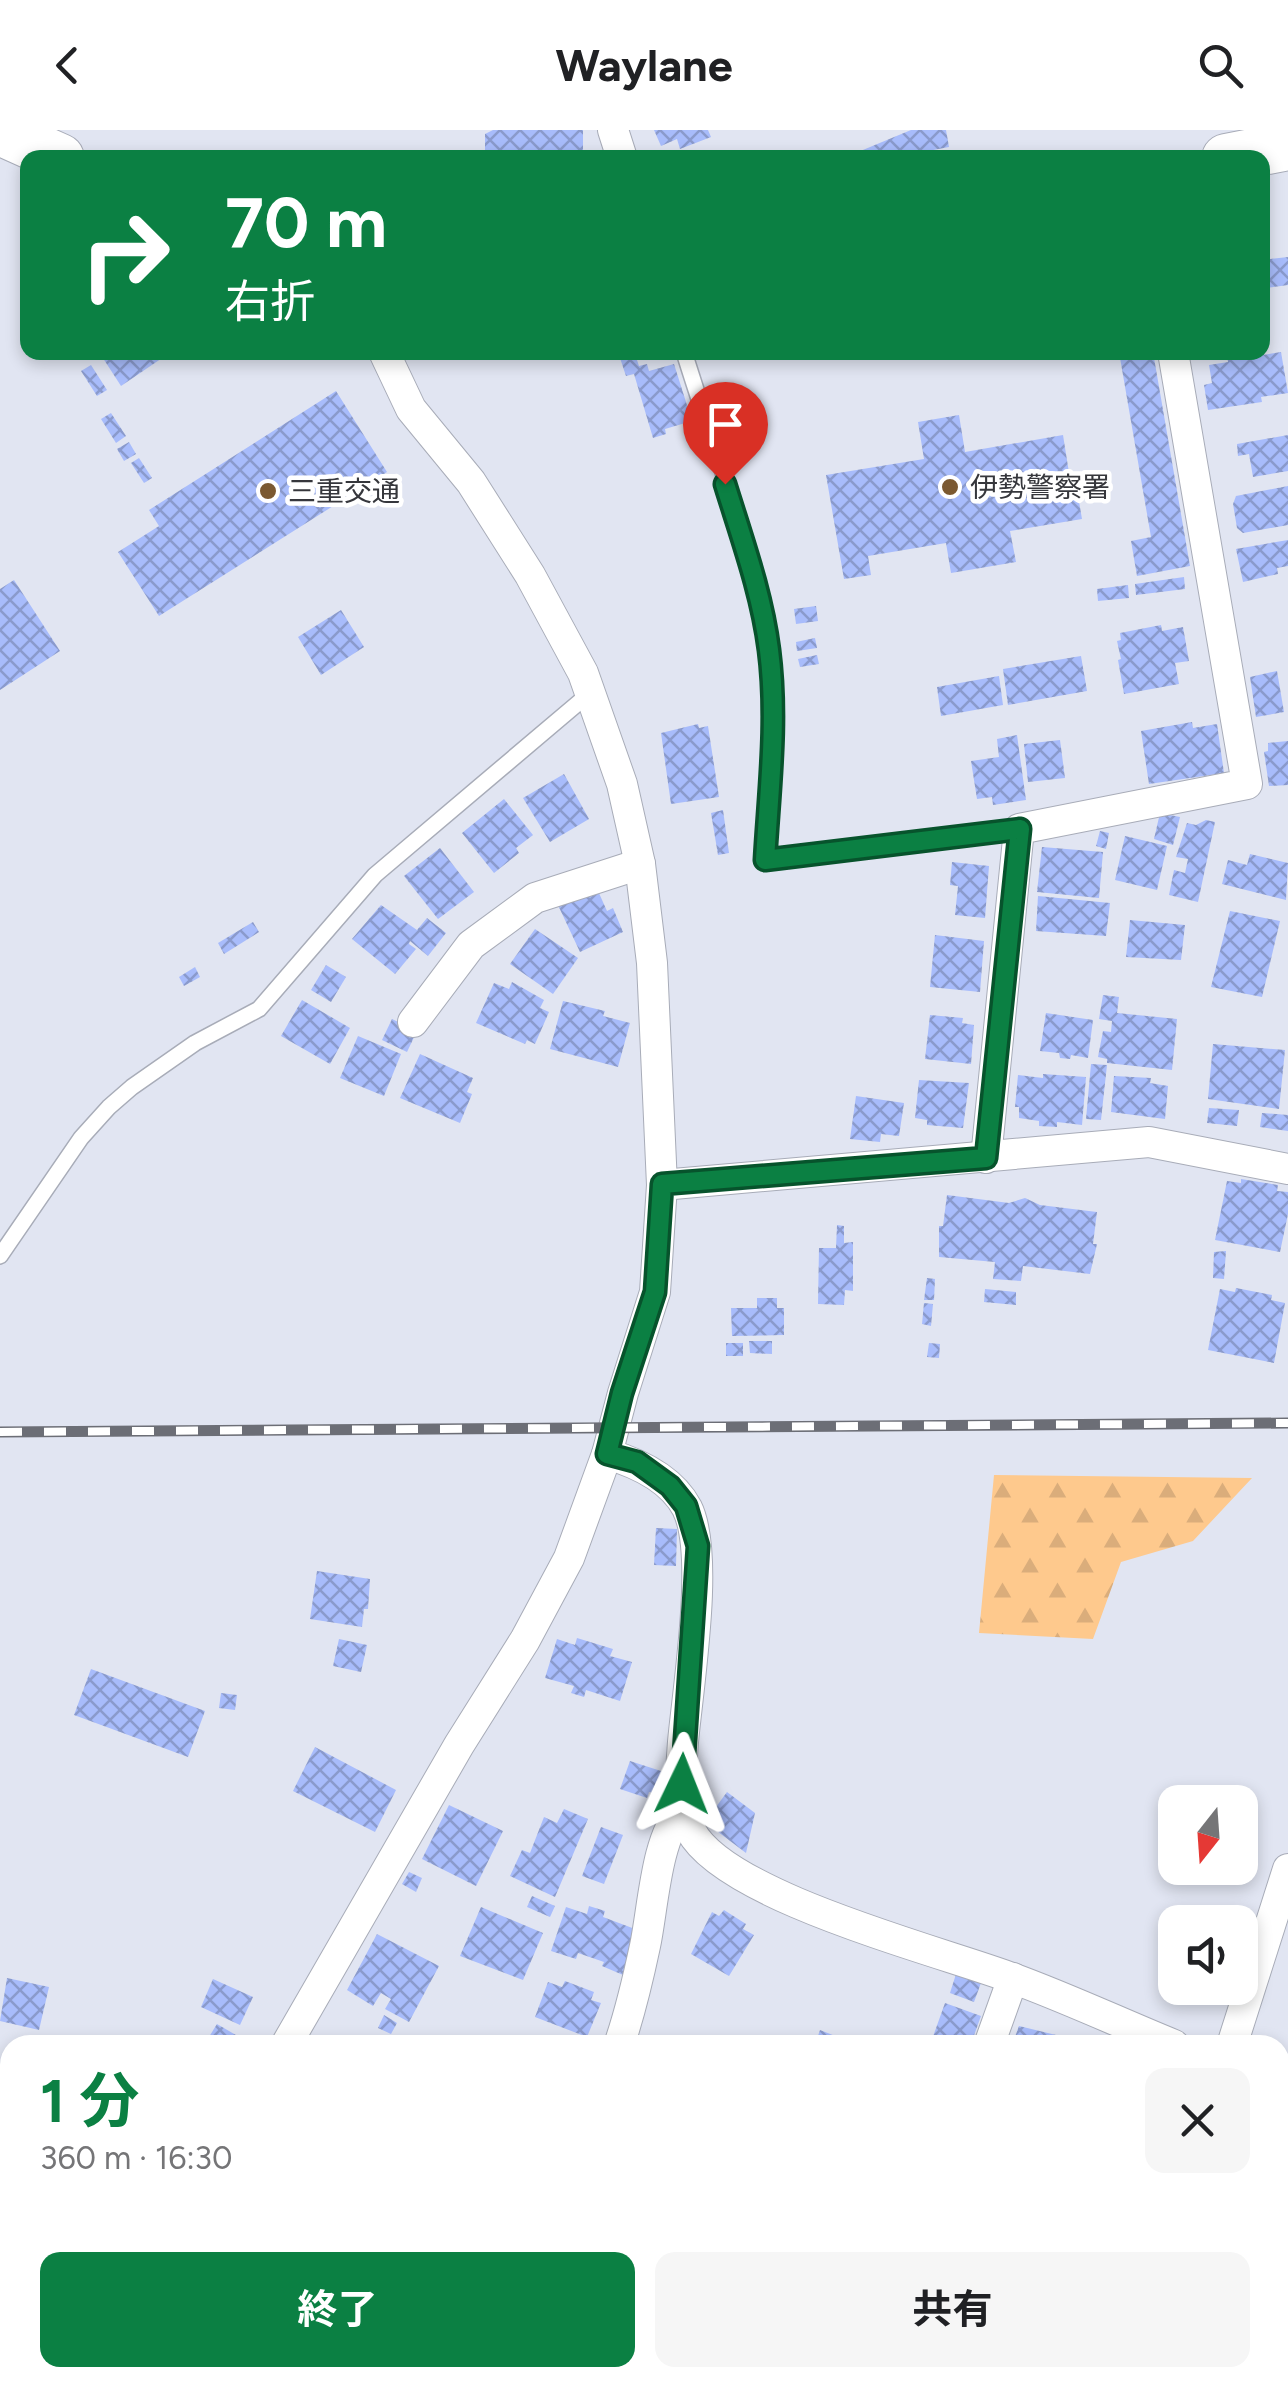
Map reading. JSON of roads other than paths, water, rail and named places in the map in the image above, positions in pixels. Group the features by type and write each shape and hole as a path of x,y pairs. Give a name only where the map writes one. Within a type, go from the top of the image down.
{"main road":[{"path":"3,131 43,150"}],"street":[{"path":"292,2035 459,1745 526,1640 569,1558 607,1454 655,1292 662,1184 652,963 640,864 622,784 590,694 530,575 471,482 411,409 388,360"},
{"path":"986,1158 1020,829 1246,784 1175,360"},
{"path":"414,1022 471,945 535,898 640,864"},
{"path":"662,1184 1149,1142 1288,1168"},
{"path":"607,1454 637,1462 670,1486 686,1506 698,1546 682,1758 682,1811 693,1836 709,1852 755,1883 854,1923 1013,1978 1150,2035"},
{"path":"622,2035 644,1950 665,1843 673,1820 682,1811"},
{"path":"1235,2035 1288,1869"},
{"path":"993,2035 1013,1978"}],"lane":[{"path":"686,360 756,584 769,650 773,720 765,860 1020,829"},
{"path":"0,1256 81,1138 109,1106 195,1043 259,1008 374,875 590,694"}],"railway":[{"path":"0,1432 1288,1423"}],"place":[{"name":"伊勢警察署","path":"950,487"},
{"name":"三重交通","path":"268,491"}]}
